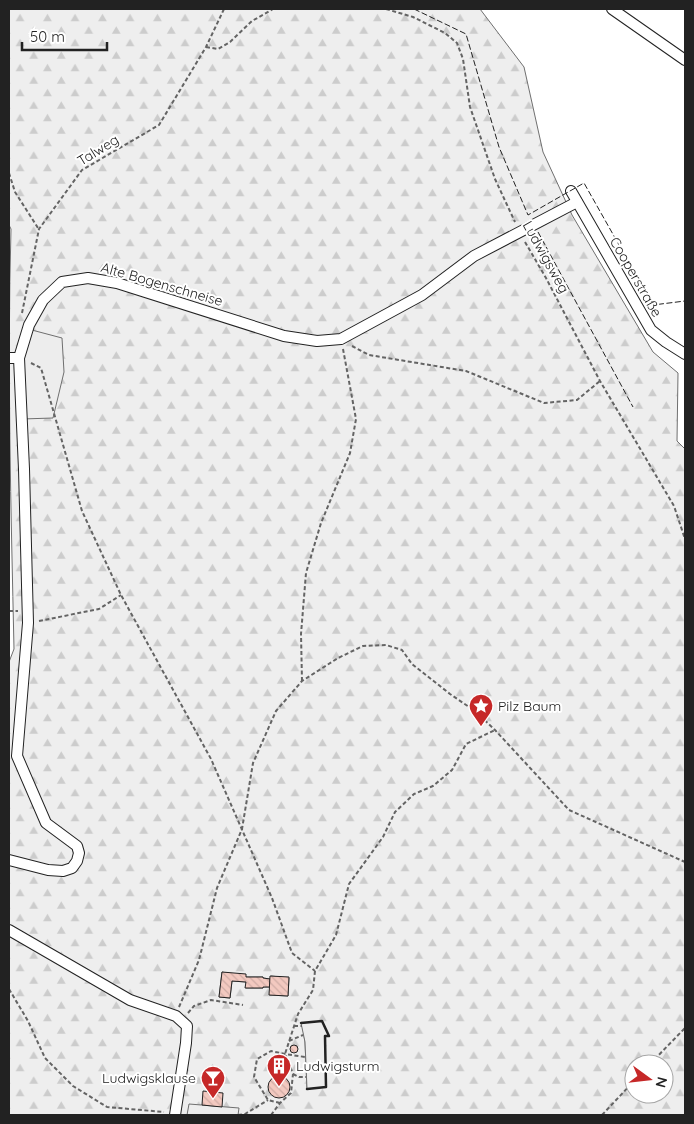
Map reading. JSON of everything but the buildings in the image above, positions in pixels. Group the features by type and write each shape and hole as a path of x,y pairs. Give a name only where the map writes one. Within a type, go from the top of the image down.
{"street":[{"path":"612,9 685,60"},
{"name":"Cooperstraße","path":"571,191 651,330 685,354"},
{"path":"520,233 577,202"},
{"name":"Alte Bogenschneise","path":"9,860 63,872 72,868 77,861 79,853 77,846 46,823 17,756 28,623 24,469 14,358 42,300 62,282 88,278 117,283 284,336 317,341 341,339 422,295 474,256 520,233"},
{"path":"9,930 130,1000 179,1018 187,1026 175,1114"}],"path":[{"name":"Talweg","path":"22,320 22,310 39,229 82,170 159,125 206,47 224,9"},
{"path":"206,47 218,49 230,42 252,21 273,9"},
{"name":"Ludwigsweg","path":"386,9 413,17 445,33 457,43 463,59 470,107 495,179 520,233 600,381 674,506 685,539"},
{"path":"9,173 16,192 39,229"},
{"path":"341,339 369,355 466,371 544,403 577,400 600,381"},
{"path":"302,681 301,634 306,574 322,523 350,452 356,419 341,339"},
{"path":"14,358 41,368 82,511 121,595 211,759 272,898 292,953 315,971"},
{"path":"28,623 99,609 121,595"},
{"path":"179,1018 200,960 217,888 242,829 253,763 276,712 302,681 338,658 363,646 386,645 402,650 412,664 475,711 495,730 569,810 685,862"},
{"path":"271,1115 291,1092 292,1074 285,1054 298,1014 313,990 315,971 336,936 349,884 383,837 395,812 414,794 434,786 452,770 466,744 495,730"},
{"path":"9,988 28,1021 45,1058 73,1086 107,1107 175,1114"},
{"path":"179,1018 194,1006 212,1000 243,1005"},
{"path":"294,1026 302,1026"},
{"path":"660,1054 685,1028"},
{"path":"289,1041 303,1035"},
{"path":"280,1103 268,1100 254,1077 257,1059 271,1051 305,1056"},
{"path":"292,1074 306,1077"},
{"path":"602,1115 624,1092"},
{"path":"238,1115 245,1114 268,1100"}],"green space":[{"path":"9,9 480,9 524,67 543,152 572,215 653,352 678,373 677,441 685,449 685,1115 9,1115 9,662 14,649 9,386 11,229 9,225","holes":["222,972 270,979 271,976 289,978 288,996 270,995 270,987 246,988 246,982 232,981 230,998 219,997","302,1023 325,1036 326,1086 307,1089 305,1042"]}],"shaded area":[{"path":"28,329 62,338 64,372 53,418 22,419 19,358"},
{"path":"322,1021 329,1036 325,1036 326,1087 307,1089 305,1042 301,1023"},
{"path":"189,1104 239,1108 238,1115 187,1115"}],"fence":[{"path":"414,9 466,34 499,147 528,215 584,183 653,305 685,301"},
{"path":"538,232 633,407"}],"wall":[{"path":"301,1023 322,1021 329,1036 325,1036 326,1087 307,1089"}],"place":[{"name":"Pilz Baum","path":"481,727"},
{"name":"Ludwigsturm","path":"279,1087"},
{"name":"Ludwigsklause","path":"213,1099"}]}
